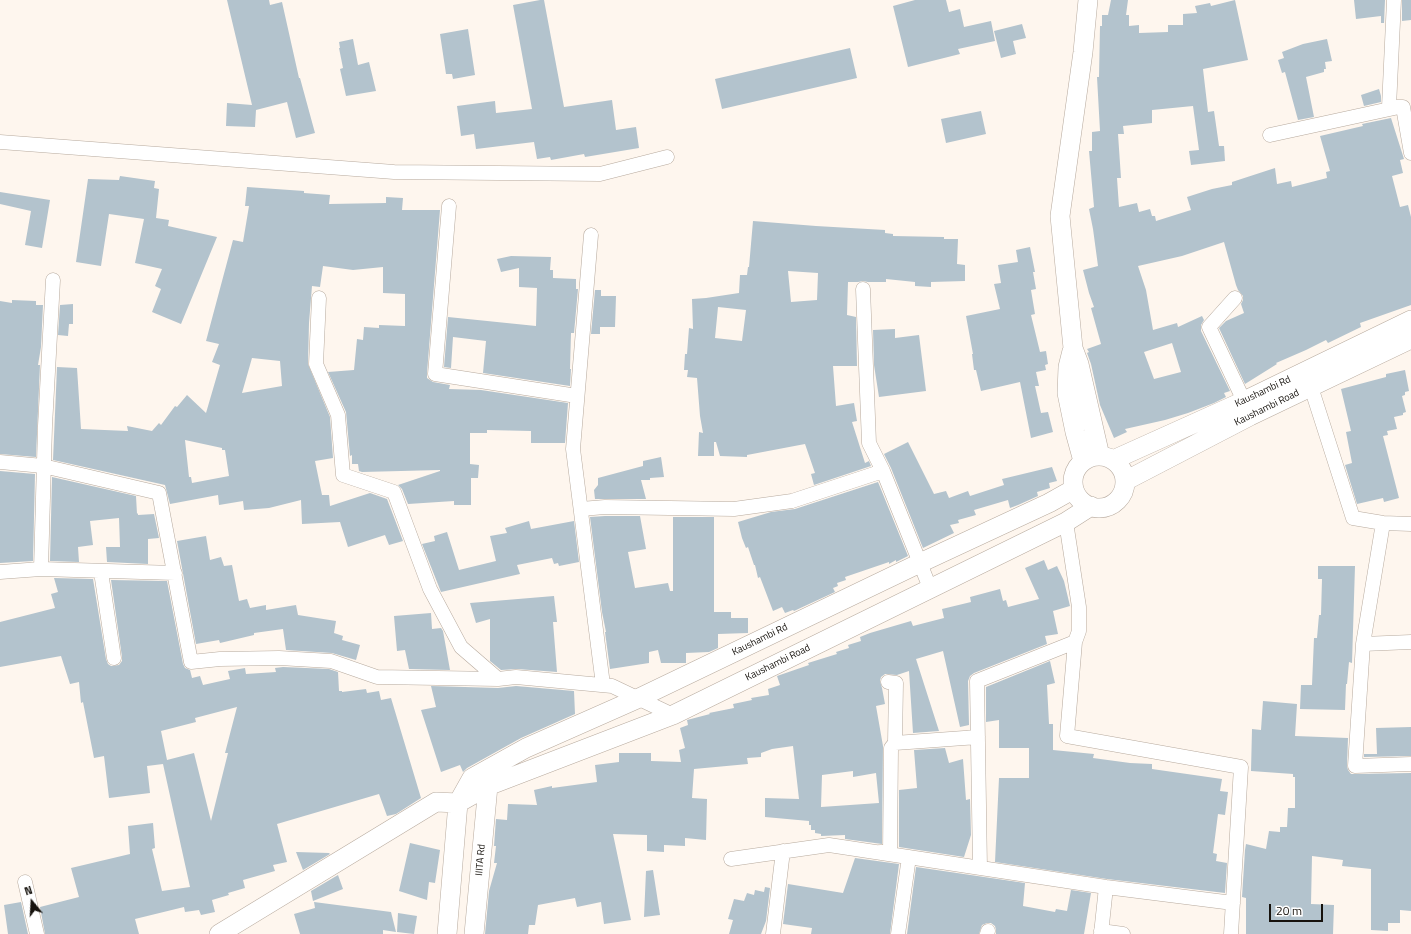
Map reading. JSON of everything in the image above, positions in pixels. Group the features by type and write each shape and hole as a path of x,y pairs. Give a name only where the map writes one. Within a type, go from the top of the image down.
{"main road":[{"path":"1088,0 1083,52 1060,216 1073,348 1068,367 1067,393 1075,432 1099,459 1120,465 1124,473 1125,480 1125,488 1122,494 1112,505 1098,508 1083,503 1078,497 1074,489 1073,477 1075,471 1099,459"},
{"name":"Kaushambi Rd","path":"1099,459 1244,401 1411,320"},
{"name":"Kaushambi Road","path":"1125,480 1250,416 1411,339"},
{"name":"Kaushambi Rd","path":"458,803 472,778 526,748 639,698 920,563 1049,503 1074,489"},
{"name":"Kaushambi Road","path":"458,803 488,786 673,715 1066,522 1091,506"},
{"name":"IIITA Rd","path":"474,934 488,786"},
{"path":"219,934 436,802 458,803 447,934"}],"street":[{"path":"1394,0 1389,107 1407,105"},
{"path":"1270,135 1407,105"},
{"path":"1407,105 1411,153"},
{"path":"0,142 394,172 600,174 667,157"},
{"path":"449,206 435,374 578,396"},
{"path":"591,235 573,449 604,685"},
{"path":"40,569 43,466 53,280"},
{"path":"863,289 869,443 883,471 930,588"},
{"path":"319,298 316,364 338,415 343,475 394,492 430,589 461,647 498,678"},
{"path":"1235,298 1209,327 1244,401"},
{"path":"1311,387 1353,518 1383,523 1411,524"},
{"path":"0,462 43,466 159,493 192,662 220,659 279,658 331,661 378,677 516,677 604,685 612,686 673,715"},
{"path":"581,509 605,507 734,509 792,501 883,471"},
{"path":"1066,522 1079,607 1079,631 1075,642 1067,736 1241,767 1231,934"},
{"path":"1383,523 1363,644 1355,766 1411,764"},
{"path":"0,572 40,569 174,573"},
{"path":"101,572 114,658"},
{"path":"980,868 977,681 1075,642"},
{"path":"1363,644 1411,642"},
{"path":"879,852 890,852 891,748 895,743 896,683 888,682"},
{"path":"895,743 978,737"},
{"path":"731,858 829,845 980,868 1233,903"},
{"path":"773,934 783,851"},
{"path":"898,934 909,857"},
{"path":"25,882 37,934"},
{"path":"1106,886 1101,933 1123,934"}],"building":[{"path":"227,0 269,0 270,5 282,2 299,78 315,133 296,138 287,102 256,110 255,127 226,126 227,103 252,105"},
{"path":"544,0 564,107 612,100 616,130 636,127 639,148 585,157 584,154 551,160 550,157 537,159 534,142 476,149 474,134 461,136 457,106 495,101 496,113 532,109 513,5"},
{"path":"915,0 946,0 949,12 960,9 964,27 991,21 995,41 958,49 960,54 908,67 893,6"},
{"path":"1111,0 1128,0 1126,15 1129,15 1129,26 1139,25 1139,33 1168,32 1168,25 1183,25 1183,14 1197,13 1195,6 1210,3 1211,6 1235,0 1248,60 1203,69 1208,112 1214,111 1219,146 1224,146 1225,161 1191,165 1189,151 1199,150 1193,106 1152,110 1152,123 1123,126 1124,134 1118,134 1121,178 1117,178 1119,207 1137,203 1139,212 1150,209 1152,216 1155,216 1156,221 1191,210 1187,197 1212,189 1232,185 1232,182 1275,168 1277,184 1291,181 1292,187 1327,178 1326,172 1330,171 1320,136 1363,126 1362,124 1391,118 1404,159 1400,160 1403,173 1392,176 1400,207 1408,205 1411,217 1411,305 1360,323 1361,327 1328,343 1326,340 1276,363 1277,364 1245,384 1219,328 1226,321 1244,313 1241,304 1243,296 1236,285 1224,242 1182,256 1138,266 1146,290 1153,330 1177,323 1178,327 1202,316 1204,320 1201,325 1201,331 1230,391 1224,393 1226,397 1214,403 1165,420 1125,429 1127,432 1114,438 1100,405 1091,364 1087,353 1089,352 1087,349 1101,344 1091,308 1094,307 1083,270 1098,266 1089,209 1094,207 1089,151 1092,151 1092,132 1100,131 1097,77 1099,77 1100,26 1102,26 1102,15 1108,15","holes":["1172,343 1181,372 1154,379 1144,352"]},
{"path":"1354,0 1385,0 1384,23 1381,23 1381,16 1356,19"},
{"path":"1402,0 1411,0 1411,20 1402,21"},
{"path":"1022,24 1026,38 1013,41 1016,54 1001,58 994,31"},
{"path":"468,29 475,75 453,79 452,74 446,74 440,34"},
{"path":"353,39 358,65 369,62 376,91 346,96 340,69 343,68 339,42"},
{"path":"1327,39 1332,61 1325,62 1326,69 1324,69 1324,72 1306,77 1314,117 1298,120 1285,72 1282,73 1278,60 1284,58 1282,52 1303,44"},
{"path":"850,48 857,78 722,109 715,79"},
{"path":"1379,89 1381,102 1364,106 1361,95"},
{"path":"981,111 986,134 946,143 941,119"},
{"path":"120,176 155,181 154,188 159,189 156,218 169,220 168,226 217,237 181,324 152,312 161,289 155,286 162,269 135,263 144,219 109,214 101,266 76,262 88,179 119,180"},
{"path":"247,187 304,191 304,193 330,195 329,204 386,203 386,197 403,198 402,210 440,210 427,378 433,382 450,385 449,389 481,390 568,403 565,443 531,443 531,431 487,430 487,433 470,433 470,464 479,465 478,478 471,478 471,505 454,505 454,501 408,504 402,489 398,485 440,470 359,471 358,464 352,464 352,455 350,456 346,412 328,372 354,370 357,339 363,340 364,327 379,328 379,325 405,326 405,294 383,293 383,267 353,270 323,266 320,287 312,286 308,364 330,417 333,458 315,461 322,495 329,495 330,506 370,493 387,499 403,541 389,545 385,535 348,547 340,522 302,524 301,500 269,508 244,510 243,501 219,505 218,495 170,504 165,485 53,460 57,367 77,368 81,429 128,431 127,426 152,431 159,423 161,425 175,406 177,407 187,395 206,413 220,365 212,362 219,344 206,341 233,240 243,242 249,206 245,206","holes":["252,358 280,361 282,386 242,393","185,440 222,448 222,450 225,450 229,476 192,483 191,477 189,477"]},
{"path":"0,192 50,200 42,248 25,245 31,211 0,204"},
{"path":"753,221 885,230 885,233 893,234 893,236 944,237 944,239 958,239 957,264 965,265 965,281 931,282 931,287 915,286 915,282 886,279 886,282 848,282 847,315 856,317 857,366 833,366 836,406 854,403 857,421 852,422 865,463 869,461 871,466 814,485 811,474 815,473 805,444 747,455 747,457 720,456 716,442 714,442 714,456 698,456 699,432 703,433 697,378 687,377 688,370 684,370 689,328 693,329 692,299 739,293 740,275 747,275","holes":["788,271 818,273 817,300 791,302","718,307 746,310 742,341 715,338"]},
{"path":"1030,247 1035,272 1033,272 1036,289 1031,290 1035,314 1031,315 1040,352 1046,351 1048,364 1045,365 1046,370 1036,372 1039,386 1035,386 1041,413 1048,412 1053,432 1031,438 1020,382 981,391 976,370 974,370 973,354 966,316 1000,309 994,284 1001,283 998,265 1018,262 1016,250"},
{"path":"511,256 551,257 550,270 553,270 553,278 576,279 576,289 578,289 574,333 571,333 570,386 483,373 486,341 453,337 451,368 444,367 448,317 536,326 537,288 519,287 519,268 501,272 497,259"},
{"path":"595,290 601,290 601,296 616,296 615,327 600,327 600,334 591,334"},
{"path":"12,300 36,301 36,305 43,305 41,347 38,365 40,365 36,457 0,454 0,301 12,303"},
{"path":"73,304 73,324 69,324 68,336 58,335 60,305"},
{"path":"895,329 895,338 919,335 926,391 879,397 874,365 873,330"},
{"path":"1405,370 1409,391 1405,392 1405,395 1402,396 1406,412 1403,413 1403,415 1394,417 1397,429 1387,431 1388,435 1383,436 1399,498 1384,502 1383,498 1357,504 1345,465 1352,463 1346,432 1351,431 1341,389 1386,377 1386,374"},
{"path":"908,442 934,494 946,491 949,498 968,491 970,496 1004,485 1002,479 1052,467 1057,481 1049,483 1050,488 1037,492 1038,496 1010,508 1008,500 974,510 976,515 958,520 959,523 950,525 954,533 923,548 884,454"},
{"path":"661,457 664,477 641,480 646,499 595,499 594,490 598,485 598,478 643,466 643,461"},
{"path":"0,471 35,474 33,561 0,563"},
{"path":"52,477 136,496 137,514 154,514 159,538 148,539 148,564 107,562 106,547 120,547 119,518 90,521 93,545 78,547 79,562 50,561"},
{"path":"878,482 908,556 896,562 896,560 889,564 889,562 845,577 846,580 837,583 838,586 833,588 835,592 794,611 785,613 782,607 773,611 760,577 758,578 748,547 746,548 742,538 738,522 771,512 795,509"},
{"path":"640,516 646,549 628,552 635,588 668,583 670,591 673,591 673,517 714,517 714,612 731,612 731,618 748,618 748,633 718,634 718,648 709,652 686,653 686,663 661,663 658,650 649,652 649,663 610,669 590,517"},
{"path":"529,521 531,529 574,521 579,562 559,566 558,563 554,564 552,558 517,565 520,574 441,592 422,544 435,541 434,536 447,532 459,570 496,561 490,536 507,533 505,528"},
{"path":"206,536 210,560 221,557 224,566 232,565 239,601 247,599 250,608 266,605 266,610 296,605 298,615 336,621 334,633 343,636 342,640 360,645 356,660 332,653 286,650 283,629 254,633 254,635 220,643 219,640 196,644 177,541"},
{"path":"1044,560 1048,570 1057,566 1064,581 1070,606 1053,611 1058,634 1045,636 1047,644 974,673 970,676 968,681 969,725 960,727 943,651 916,659 939,731 913,733 909,671 897,675 885,674 881,677 880,681 885,704 876,706 883,746 882,844 845,839 845,835 821,836 821,834 815,833 815,830 811,830 809,821 765,817 765,798 799,799 793,746 772,749 761,753 761,757 747,758 748,764 694,769 692,798 707,799 706,840 685,838 685,846 664,845 664,852 647,851 647,835 613,834 631,920 604,924 601,902 577,907 575,898 538,905 535,925 529,925 528,934 485,934 489,891 497,863 494,863 496,846 494,846 496,819 507,820 508,804 537,805 534,790 552,786 552,788 597,782 595,765 619,762 619,753 651,753 651,761 681,762 679,750 685,748 680,728 688,725 687,720 710,714 709,713 734,708 733,704 752,700 751,698 769,695 768,689 780,685 777,676 809,665 808,663 837,654 836,652 849,648 848,645 861,641 860,637 870,633 911,621 913,626 944,618 942,609 971,602 970,597 1000,589 1003,601 1006,600 1008,607 1039,599 1025,568","holes":["853,771 853,777 876,773 879,803 821,807 822,775"]},
{"path":"1318,566 1355,566 1352,663 1349,662 1345,710 1300,709 1301,685 1312,685 1314,638 1317,638 1319,615 1321,615 1322,579 1318,579"},
{"path":"54,578 93,579 106,659 108,664 111,666 119,665 122,661 122,657 111,580 167,581 183,664 185,668 190,670 192,678 200,676 203,685 230,679 228,671 245,668 246,674 276,672 275,668 283,667 329,669 338,672 339,691 342,692 366,689 367,693 379,691 381,700 391,698 421,798 396,814 387,816 379,794 277,824 287,862 273,865 275,871 243,880 245,888 212,900 215,912 201,915 199,910 185,912 184,907 135,919 139,934 45,934 40,907 79,897 71,868 130,854 128,826 153,823 155,848 152,849 162,891 190,887 163,764 147,766 150,793 109,798 104,756 94,758 83,702 81,703 79,682 70,684 61,656 0,667 0,622 55,608 51,594 58,592","holes":["237,707 225,753 228,753 211,821 194,753 167,760 161,731 196,722 195,718"]},
{"path":"554,596 557,622 553,622 557,672 517,669 501,670 490,661 490,619 476,623 470,603"},
{"path":"431,613 432,629 441,628 443,631 450,670 409,669 405,650 397,651 394,616"},
{"path":"1050,661 1055,683 1047,685 1049,724 1053,724 1053,750 1094,754 1093,758 1130,763 1152,764 1152,769 1222,779 1220,791 1228,792 1225,815 1218,814 1213,853 1217,854 1216,861 1227,863 1225,893 1107,879 995,862 999,778 1029,778 1029,748 999,748 999,720 986,722 986,687"},
{"path":"431,686 498,688 516,686 574,691 575,714 521,738 467,768 463,772 460,765 441,772 421,710 436,707"},
{"path":"1263,701 1297,704 1295,736 1348,738 1347,766 1351,774 1411,773 1411,911 1400,910 1400,923 1388,923 1388,931 1371,930 1371,869 1342,866 1343,860 1312,856 1311,904 1334,905 1333,934 1246,934 1246,898 1242,897 1246,844 1266,849 1269,831 1280,832 1280,827 1287,827 1288,808 1295,808 1295,777 1293,777 1293,774 1251,771 1252,729 1261,730"},
{"path":"1411,727 1411,756 1364,757 1364,754 1377,754 1376,728"},
{"path":"945,748 949,763 963,759 966,800 970,799 971,835 964,857 899,847 899,790 917,788 914,750"},
{"path":"410,843 440,850 435,883 429,882 427,900 399,891"},
{"path":"296,852 329,853 330,854 303,870"},
{"path":"855,858 899,864 890,934 811,934 812,928 783,924 788,884 843,893"},
{"path":"916,867 1025,883 1023,906 1055,912 1056,909 1067,911 1071,890 1091,893 1084,934 996,934 995,926 991,923 987,923 982,925 979,934 907,934"},
{"path":"653,870 660,915 644,917 646,871"},
{"path":"338,875 343,889 313,901 311,891"},
{"path":"765,887 770,888 766,921 761,934 729,934 733,920 728,919 734,899 744,901 747,893 754,895 755,890 764,892"},
{"path":"21,902 28,934 8,934 4,905"},
{"path":"314,902 391,912 396,932 383,930 383,934 300,934 294,914 315,908"},
{"path":"398,913 417,916 414,934 397,932"}]}
